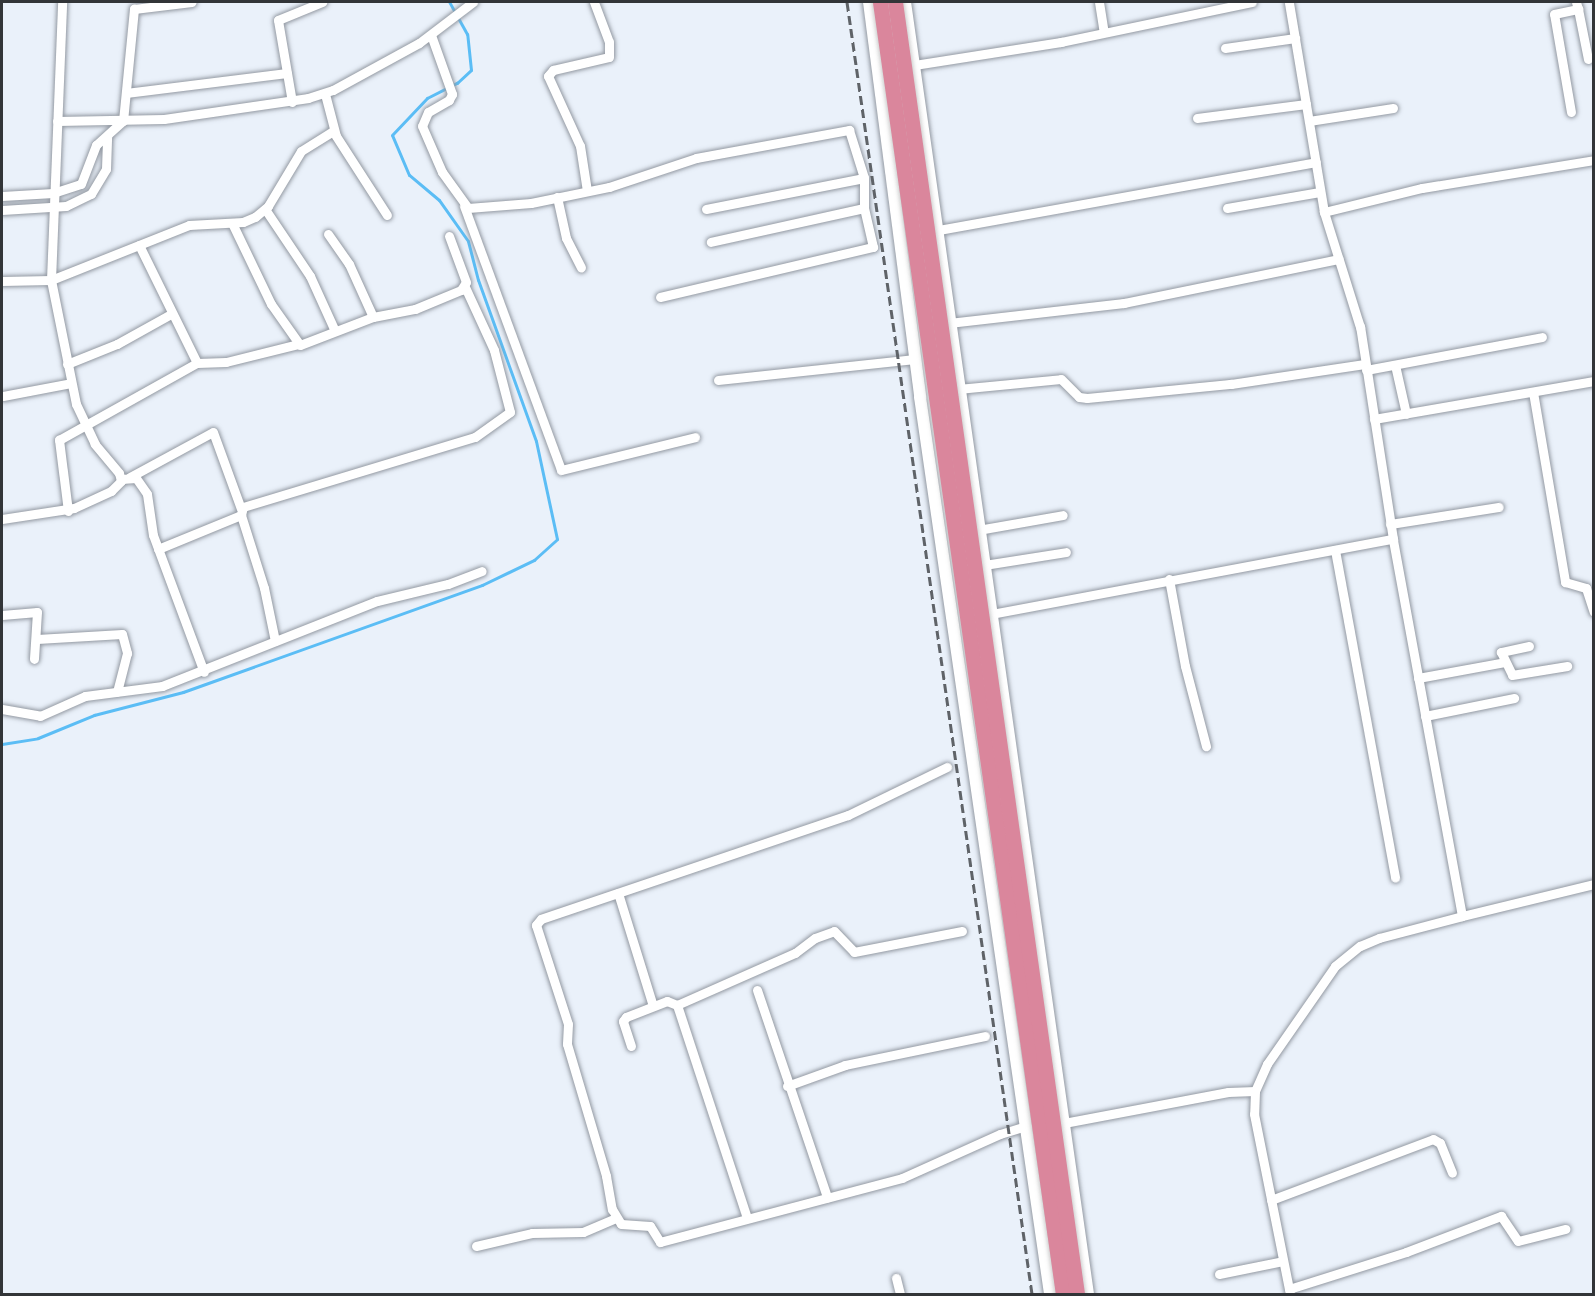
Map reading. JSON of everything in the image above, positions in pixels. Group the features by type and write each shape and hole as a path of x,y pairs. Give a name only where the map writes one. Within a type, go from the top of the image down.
{"highway":[{"path":"880,2 1063,1294"},
{"path":"895,2 1077,1294"}],"street":[{"path":"62,2 51,280 71,383 86,427 126,478 140,481 147,494 158,549 204,672"},
{"path":"2,196 53,193 81,184 96,145 123,120 134,9 192,2"},
{"path":"292,102 278,20 319,2"},
{"path":"587,190 580,146 548,76 553,70 609,57 609,42 594,2"},
{"path":"869,2 915,359 1050,1294"},
{"path":"905,2 1088,1294"},
{"path":"1099,2 1104,32"},
{"path":"914,65 1104,32 1252,2"},
{"path":"1289,2 1324,212 1360,327 1390,524 1462,916"},
{"path":"57,121 207,115 292,102 325,94 431,35 472,3"},
{"path":"1571,112 1554,14 1577,5 1588,59"},
{"path":"431,35 448,75 452,94 449,100 428,112 423,126 437,162 464,206 561,470 694,437"},
{"path":"1225,48 1295,38"},
{"path":"126,93 287,73"},
{"path":"325,94 334,130 387,215"},
{"path":"1197,118 1306,104"},
{"path":"1309,121 1393,108"},
{"path":"2,281 51,280 189,225 249,220 265,209 301,151 334,130"},
{"path":"464,206 482,209 557,197 696,158 849,130 864,178 864,208 873,247 660,297"},
{"path":"2,210 71,205 97,189 108,160 107,136"},
{"path":"1324,212 1422,188 1593,160"},
{"path":"901,237 1316,162"},
{"path":"706,209 864,178"},
{"path":"1227,208 1320,192"},
{"path":"557,197 566,238 581,267"},
{"path":"711,242 864,208"},
{"path":"265,209 310,276 335,331"},
{"path":"232,223 271,303 298,344"},
{"path":"327,234 349,264 373,317"},
{"path":"158,549 241,512 475,437 507,416 511,403 494,350 465,286 449,236"},
{"path":"139,245 197,363"},
{"path":"949,323 1124,303 1339,259"},
{"path":"68,510 59,440 86,427 197,363 226,362 298,344 373,317 408,311 465,286"},
{"path":"67,364 117,344 171,314"},
{"path":"958,389 1065,379 1076,400 1395,365 1542,337"},
{"path":"718,380 915,359"},
{"path":"1395,365 1406,414"},
{"path":"1374,419 1593,381"},
{"path":"3,396 71,383"},
{"path":"1533,392 1564,582 1586,588 1593,612"},
{"path":"2,519 68,510 111,491 126,478 213,432 241,512 267,599 275,641"},
{"path":"1390,524 1499,507"},
{"path":"978,530 1063,515"},
{"path":"991,614 1393,539"},
{"path":"1335,550 1395,878"},
{"path":"946,571 1066,552"},
{"path":"2,709 40,716 77,699 156,687 204,672 377,601 448,584 482,571"},
{"path":"1169,579 1185,666 1206,746"},
{"path":"2,615 37,612 34,659"},
{"path":"37,639 122,634 127,653 117,693"},
{"path":"1529,646 1502,651 1505,662 1514,676 1567,666"},
{"path":"1418,678 1505,662"},
{"path":"1425,716 1514,698"},
{"path":"947,768 853,813 536,923 568,1024 567,1044 616,1218 626,1227 650,1226 662,1242 918,1172 1000,1134 1027,1126"},
{"path":"1565,1229 1518,1241 1501,1216 1290,1292 1254,1114 1255,1091 1267,1064 1335,966 1360,946 1379,938 1593,884"},
{"path":"618,893 652,1006"},
{"path":"631,1046 624,1019 667,1001 677,1005 795,953 815,938 834,931 854,952 962,931"},
{"path":"757,990 787,1086 827,1197"},
{"path":"677,1005 747,1218"},
{"path":"787,1086 845,1065 985,1036"},
{"path":"1020,1076 1056,1070"},
{"path":"1064,1124 1228,1092 1255,1091"},
{"path":"1271,1200 1433,1139 1440,1143 1452,1173"},
{"path":"476,1246 532,1233 583,1232 616,1218"},
{"path":"1219,1274 1283,1261"},
{"path":"896,1278 900,1294"}],"waterway":[{"path":"2,744 38,738 94,715 183,692 482,585 534,560 557,539 536,441 478,280 468,241 439,200 409,175 392,135 427,98 457,83 471,70 467,34 449,2"}],"railway":[{"path":"847,2 1032,1294"}]}
